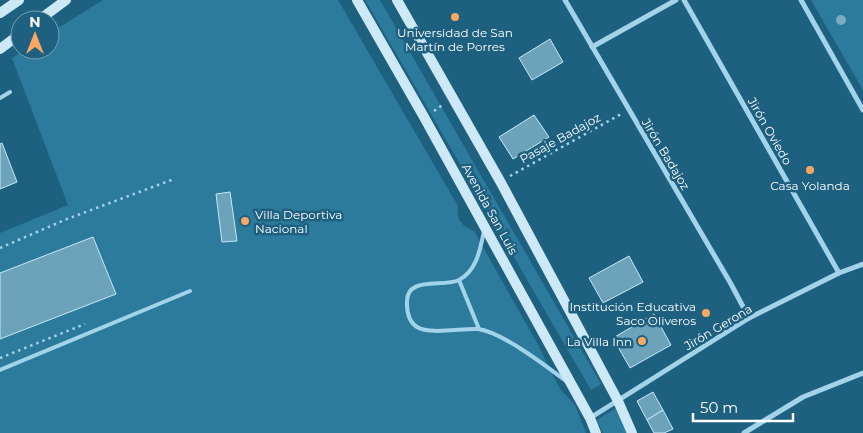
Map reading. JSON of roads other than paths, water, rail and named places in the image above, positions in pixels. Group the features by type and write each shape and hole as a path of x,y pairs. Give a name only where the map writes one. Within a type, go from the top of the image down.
{"main road":[{"path":"0,13 19,0"},
{"path":"52,10 66,0"},
{"name":"Avenida San Luis","path":"357,0 485,226 590,418 596,433"},
{"name":"Avenida San Luis","path":"397,0 500,181 618,401 632,433"},
{"path":"0,34 3,46"}],"street":[{"name":"Jirón Badajoz","path":"565,0 749,318"},
{"path":"592,47 676,0"},
{"name":"Jirón Oviedo","path":"684,0 839,273"},
{"path":"801,0 863,110"},
{"name":"Jirón Gerona","path":"590,418 749,318 839,273 863,264"},
{"path":"745,433 803,397 863,373"}],"lane":[{"path":"0,98 10,92"},
{"path":"485,226 479,254 472,268 459,280 446,284 432,283 419,285 410,291 407,300 407,312 411,322 419,328 430,330 479,329 490,332 518,347 573,387"},
{"path":"459,280 479,329"},
{"path":"0,370 190,291"}],"place":[{"name":"Universidad de San Martín de Porres","path":"455,17"},
{"name":"Casa Yolanda","path":"810,170"},
{"name":"Villa Deportiva Nacional","path":"245,221"},
{"name":"Institución Educativa Saco Oliveros","path":"706,313"},
{"name":"La Villa Inn","path":"642,341"}]}
